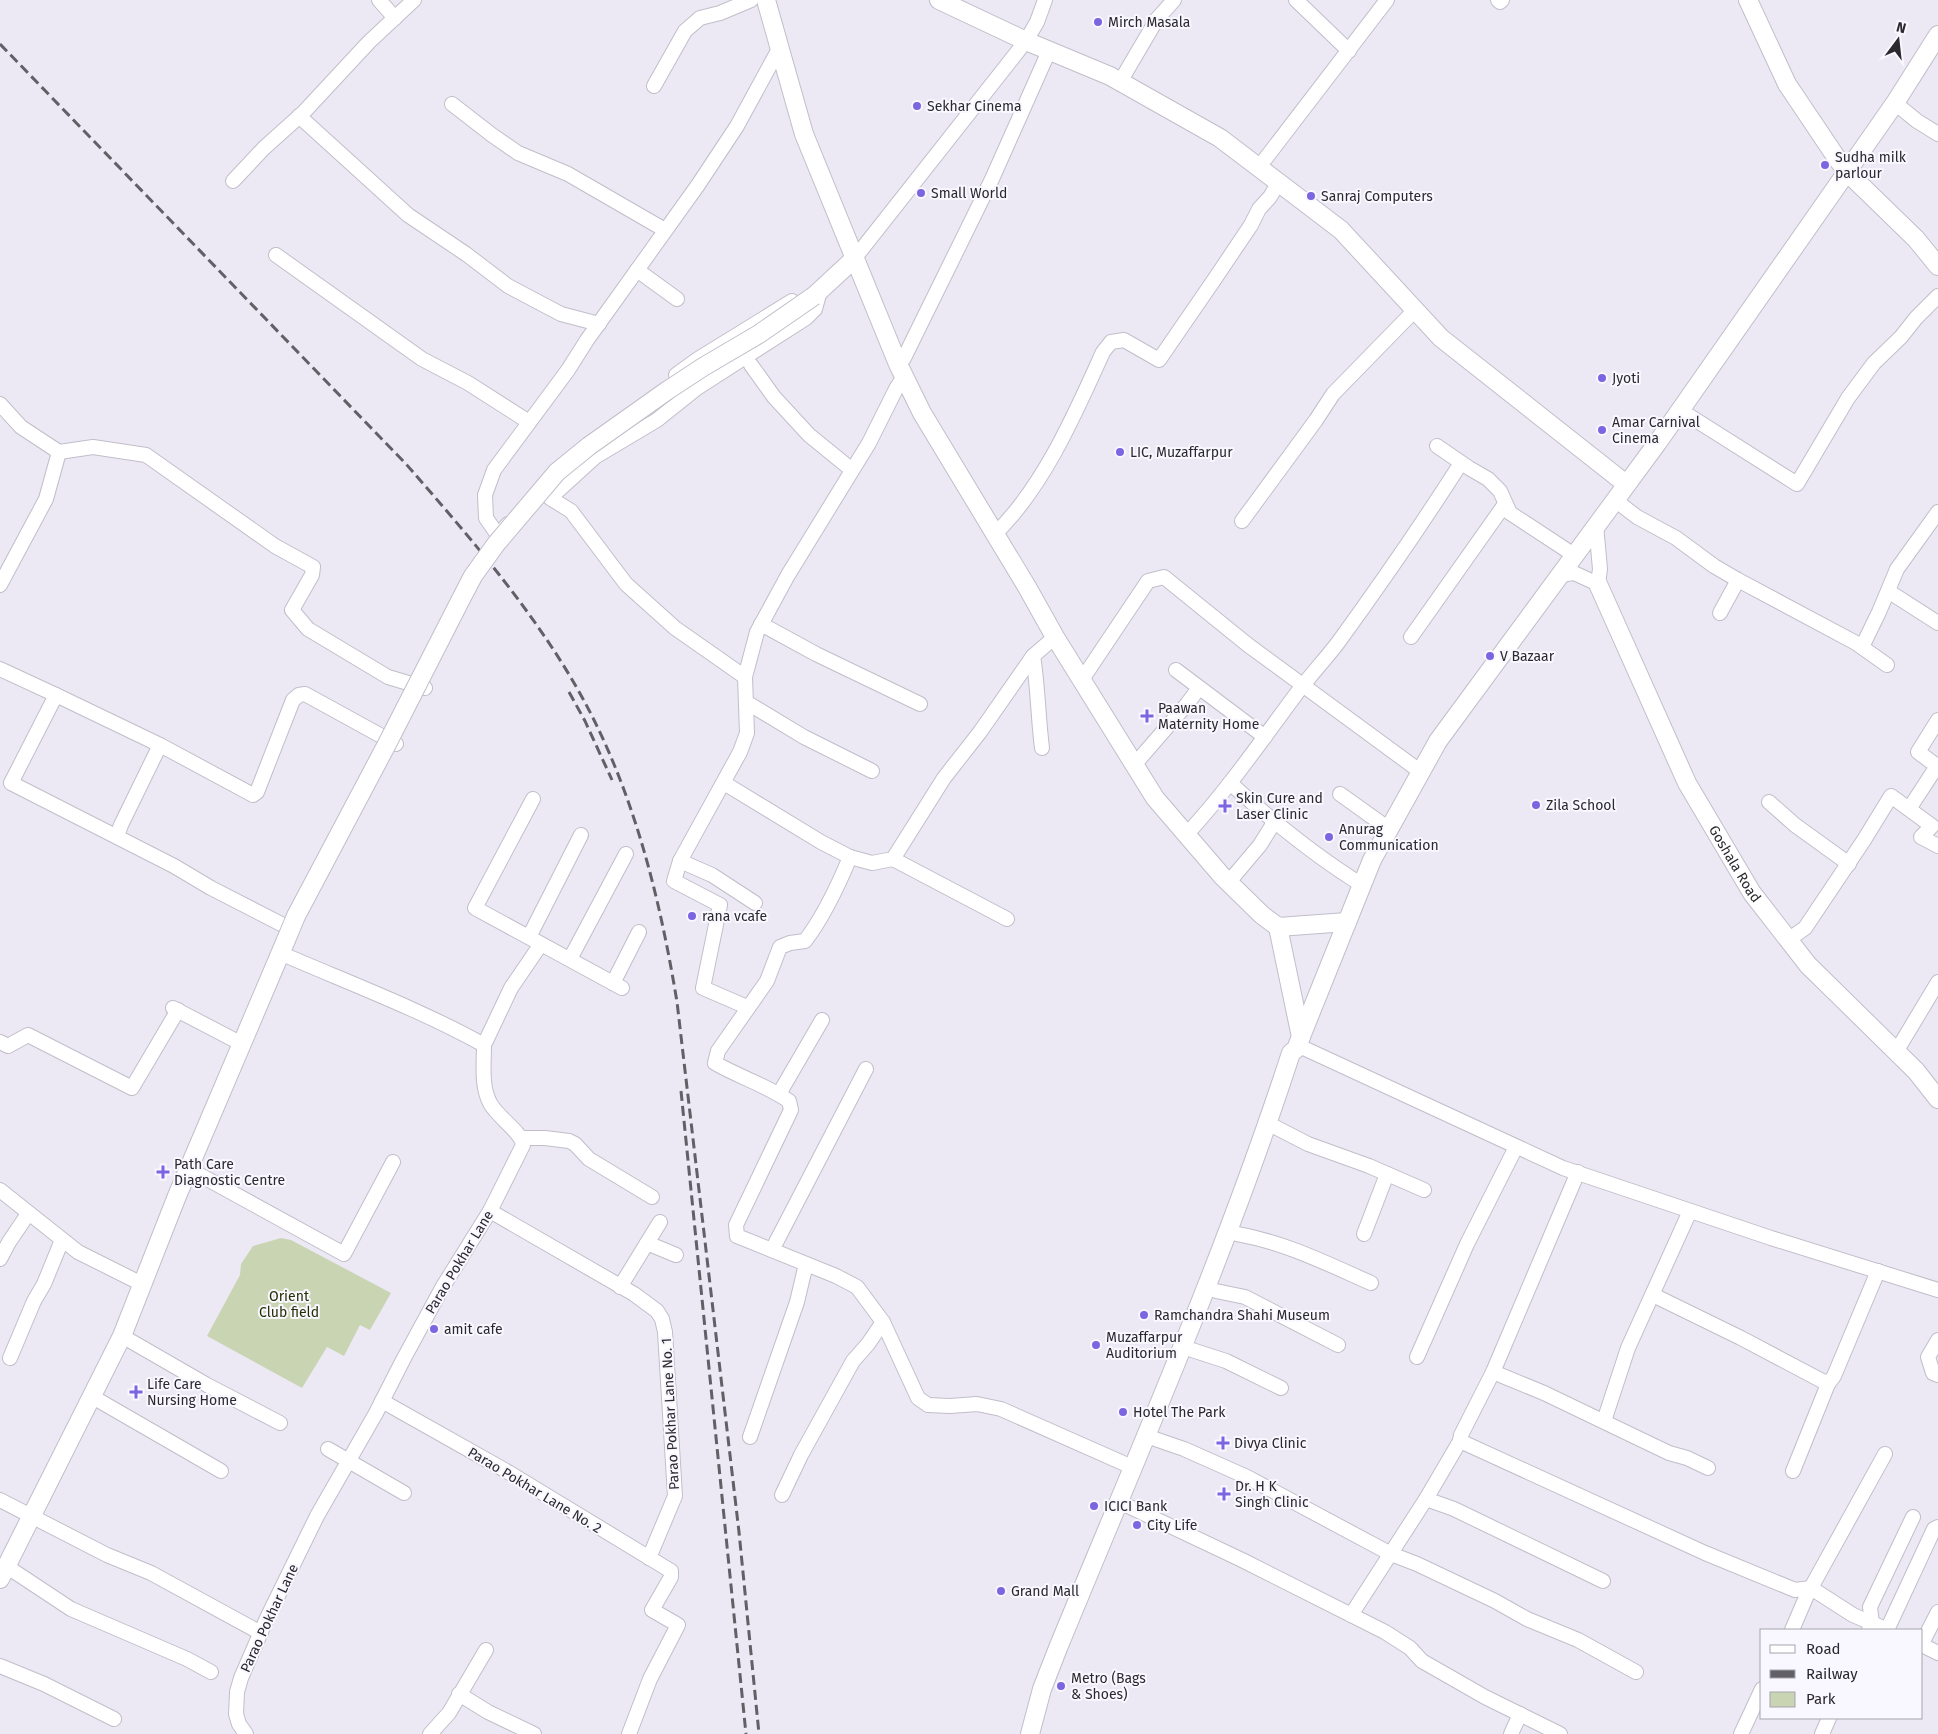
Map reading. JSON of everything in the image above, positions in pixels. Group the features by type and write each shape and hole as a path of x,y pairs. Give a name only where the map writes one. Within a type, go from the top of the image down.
{"main road":[{"path":"766,0 804,134 901,371 922,413 1055,637 1083,678 1155,798 1228,883 1262,915 1278,927 1347,922"},
{"path":"939,0 1120,82 1220,138 1342,230 1441,338 1626,484"},
{"path":"1748,0 1787,84 1846,171 1916,239 1938,266"},
{"path":"1030,1734 1042,1689 1058,1648 1181,1353 1275,1102 1291,1053 1298,1044 1372,860 1438,741 1680,410 1895,103 1938,35"},
{"path":"3,1572 122,1336 284,940 473,576 496,544 557,472 589,446 703,367 742,346 821,290 854,259"},
{"name":"Goshala Road","path":"1598,584 1687,783 1752,893 1808,965 1916,1071 1938,1099"},
{"path":"1040,1734 1060,1672 1216,1291 1299,1054 1278,927"}],"street":[{"path":"379,0 395,18"},
{"path":"233,181 264,148 299,116 369,42 414,0"},
{"path":"654,86 685,32 700,18 720,13 751,0"},
{"path":"854,259 1026,41 1037,22 1045,0"},
{"path":"1120,82 1157,19 1174,0"},
{"path":"1296,0 1349,50"},
{"path":"1259,167 1387,0"},
{"path":"1498,0 1500,2 1502,0"},
{"path":"745,677 676,628 626,584 571,511 550,498 595,457 657,420 697,388 806,318 815,309 821,290 815,285 782,308 698,359 556,462 502,531 498,533 486,518 485,495 494,470 698,185 737,126 780,47"},
{"path":"747,1007 702,988 720,905 674,881 680,860 724,783 740,752 747,733 745,677 757,632 788,575 869,442 897,387 904,358 992,179 1049,51"},
{"path":"1895,103 1917,121 1938,134"},
{"path":"452,104 518,153 568,174 665,230"},
{"path":"299,116 408,215 466,254 508,286 561,314 599,324"},
{"path":"995,534 1026,499 1069,427 1103,352 1111,342 1124,340 1159,360 1279,182"},
{"path":"276,255 422,360 468,384 529,422"},
{"path":"637,270 677,299"},
{"path":"1680,410 1797,484 1848,398 1874,363 1901,337 1916,318 1938,296"},
{"path":"1242,521 1333,394 1415,310"},
{"path":"751,365 774,397 809,435 852,470"},
{"path":"0,404 21,427 59,452 93,447 146,455 276,546 313,566 312,575 292,610 308,629 388,677 426,688"},
{"path":"1437,446 1488,479 1500,491 1510,513 1574,555"},
{"path":"0,585 46,499 59,452"},
{"path":"1186,835 1209,810 1302,686 1335,646 1366,604 1461,463"},
{"path":"1615,500 1637,517 1676,538 1714,566 1862,647 1887,665"},
{"path":"1411,638 1506,504"},
{"path":"1862,647 1897,568 1938,512"},
{"path":"1560,575 1574,573 1598,584 1600,569 1596,526"},
{"path":"1083,678 1148,581 1164,577 1302,686 1312,691 1421,772"},
{"path":"466,579 476,586 426,688 340,845 297,936 287,951 284,940 331,831 382,736 455,596 466,579"},
{"path":"1720,613 1738,580"},
{"path":"1888,591 1938,623"},
{"path":"761,624 816,654 920,704"},
{"path":"894,859 944,778 980,732 1033,656 1055,637"},
{"path":"1033,656 1037,680 1037,713 1042,748"},
{"path":"0,669 160,745 253,795 257,792 294,700 298,695 305,694 396,744"},
{"path":"1176,670 1265,737"},
{"path":"1135,764 1188,704 1198,688"},
{"path":"56,695 11,783 174,866 211,888 284,940 406,1006 484,1045"},
{"path":"746,702 804,737 872,771"},
{"path":"1909,809 1937,766 1918,752 1938,720"},
{"path":"118,836 121,825 160,745"},
{"path":"724,783 821,842 850,857 872,863 894,859 1007,919"},
{"path":"1230,783 1275,821 1344,874 1362,885"},
{"path":"1340,794 1389,829"},
{"path":"1788,940 1805,928 1849,864 1891,796 1932,826 1920,837 1938,846"},
{"path":"533,799 475,908 618,985 638,932"},
{"path":"1769,802 1796,825 1849,864"},
{"path":"1228,883 1260,845 1275,821"},
{"path":"581,835 535,940 484,1045 487,1096 491,1106 504,1122 522,1138 544,1138 568,1141 575,1144 589,1159 652,1196"},
{"path":"570,959 626,854"},
{"path":"850,857 840,881 805,941 790,943 780,947 767,982 747,1007 718,1051 715,1063 779,1094 789,1101 790,1110 736,1225 737,1236 836,1276 857,1287 883,1322 918,1398 928,1405 977,1404 1001,1409 1132,1467"},
{"path":"680,860 712,875 755,903"},
{"path":"1896,1052 1938,982"},
{"path":"0,1042 8,1046 28,1035 132,1088 175,1009 242,1044"},
{"path":"779,1094 822,1020"},
{"path":"1298,1044 1563,1168 1690,1211 1938,1290"},
{"path":"772,1250 866,1069"},
{"path":"1275,1127 1308,1144 1424,1190"},
{"name":"Parao Pokhar Lane","path":"246,1734 239,1724 236,1714 237,1692 261,1633 317,1516 382,1401 442,1288 490,1211 523,1145 522,1138"},
{"path":"1417,1357 1467,1244 1516,1147"},
{"path":"189,1169 344,1254 393,1162"},
{"path":"1352,1616 1426,1499 1460,1441 1461,1435 1493,1372 1578,1172"},
{"path":"1364,1234 1387,1174"},
{"path":"0,1190 78,1252 142,1284"},
{"name":"Parao Pokhar Lane No. 1","path":"490,1211 620,1287 657,1311 662,1320 665,1332 675,1496 649,1558"},
{"path":"1604,1421 1628,1348 1690,1211"},
{"path":"0,1259 28,1214"},
{"path":"620,1287 660,1222"},
{"path":"1237,1234 1252,1236 1322,1260 1371,1283"},
{"path":"10,1358 62,1240"},
{"path":"647,1243 676,1255"},
{"path":"750,1437 797,1302 806,1264"},
{"path":"1793,1471 1828,1384 1834,1376 1878,1271"},
{"path":"1216,1291 1244,1297 1338,1344"},
{"path":"1653,1295 1741,1338 1828,1384"},
{"path":"782,1495 801,1455 853,1360 868,1344 883,1322"},
{"path":"122,1336 207,1385 280,1423"},
{"path":"1938,1340 1928,1357 1933,1373 1938,1375"},
{"path":"1192,1350 1226,1361 1282,1388"},
{"path":"1493,1372 1544,1393 1668,1453 1687,1458 1708,1468"},
{"path":"91,1396 221,1471"},
{"name":"Parao Pokhar Lane No. 2","path":"382,1401 508,1472 671,1570 671,1578 652,1610 678,1625 650,1679 629,1734"},
{"path":"1155,1439 1184,1449 1247,1477 1391,1554 1417,1564 1495,1601 1527,1619 1578,1640 1636,1672"},
{"path":"1460,1441 1705,1553 1796,1590 1811,1588 1870,1627"},
{"path":"328,1449 404,1493"},
{"path":"1792,1629 1811,1588 1885,1454"},
{"path":"1426,1499 1454,1509 1603,1581"},
{"path":"0,1500 107,1555 151,1573 261,1633"},
{"path":"1128,1506 1242,1560 1352,1616 1410,1648 1422,1661 1560,1734"},
{"path":"1870,1627 1870,1607 1913,1517"},
{"path":"1888,1629 1934,1529 1938,1527"},
{"path":"3,1572 71,1609 187,1659 211,1672"},
{"path":"1923,1642 1938,1612"},
{"path":"1923,1645 1938,1653"},
{"path":"430,1734 449,1713 486,1650"},
{"path":"0,1666 44,1684 114,1719"},
{"path":"1741,1734 1760,1693"},
{"path":"460,1694 488,1712 534,1734"},
{"path":"1511,1734 1520,1714"},
{"path":"1822,1734 1829,1719"}],"green space":[{"name":"Orient Club field","path":"281,1238 291,1240 391,1293 370,1330 360,1325 344,1356 327,1347 302,1388 207,1336 240,1275 241,1264 253,1246"}],"railway":[{"path":"0,44 406,464 432,494 508,586 555,652 576,685 610,754 646,858 671,966 677,1002 739,1532 759,1734"},
{"path":"569,692 585,721 612,780"},
{"path":"681,1091 746,1734"}],"place":[{"name":"Mirch Masala","path":"1098,22"},
{"name":"Sekhar Cinema","path":"917,106"},
{"name":"Sudha milk parlour","path":"1825,165"},
{"name":"Small World","path":"921,193"},
{"name":"Sanraj Computers","path":"1311,196"},
{"name":"Jyoti","path":"1602,378"},
{"name":"Amar Carnival Cinema","path":"1602,430"},
{"name":"LIC, Muzaffarpur","path":"1120,452"},
{"name":"V Bazaar","path":"1490,656"},
{"name":"Paawan Maternity Home","path":"1147,716"},
{"name":"Zila School","path":"1536,805"},
{"name":"Skin Cure and Laser Clinic","path":"1225,806"},
{"name":"Anurag Communication","path":"1329,837"},
{"name":"rana vcafe","path":"692,916"},
{"name":"Path Care Diagnostic Centre","path":"163,1172"},
{"name":"Ramchandra Shahi Museum","path":"1144,1315"},
{"name":"amit cafe","path":"434,1329"},
{"name":"Muzaffarpur Auditorium","path":"1096,1345"},
{"name":"Life Care Nursing Home","path":"136,1392"},
{"name":"Hotel The Park","path":"1123,1412"},
{"name":"Divya Clinic","path":"1223,1443"},
{"name":"Dr. H K Singh Clinic","path":"1224,1494"},
{"name":"ICICI Bank","path":"1094,1506"},
{"name":"City Life","path":"1137,1525"},
{"name":"Grand Mall","path":"1001,1591"},
{"name":"Metro (Bags & Shoes)","path":"1061,1686"}]}
